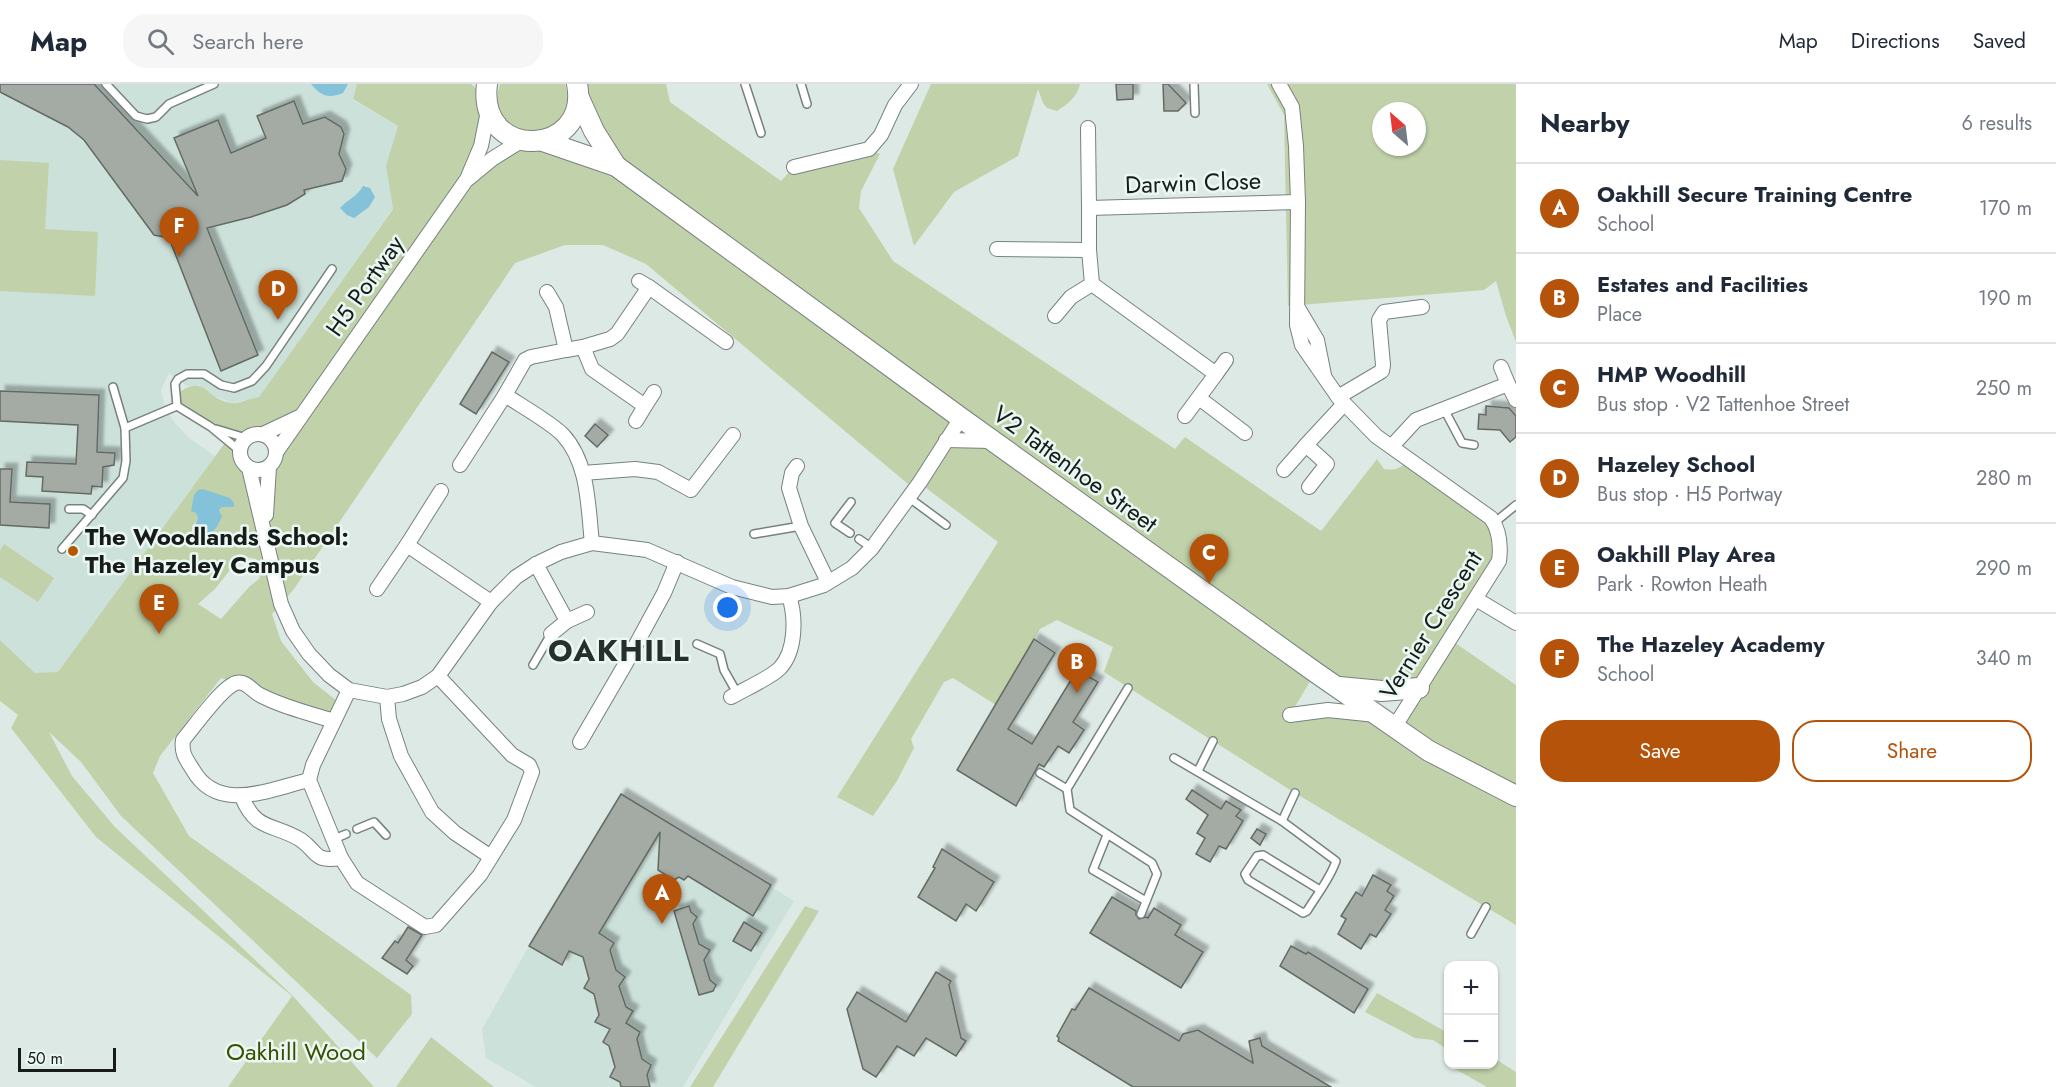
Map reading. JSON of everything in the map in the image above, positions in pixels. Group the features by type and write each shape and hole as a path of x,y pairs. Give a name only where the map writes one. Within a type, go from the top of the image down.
{"street":[{"path":"794,167 869,149 881,135 895,105 911,84"},
{"name":"Vernier Crescent","path":"1279,84 1292,107 1296,146 1297,325 1302,345 1341,400 1376,436 1491,518 1501,547 1499,561 1395,726"},
{"path":"483,94 495,124 507,135 521,141 543,141 557,135 568,126 576,113 578,91"},
{"name":"V2 Tattenhoe Street","path":"578,91 594,130 616,166"},
{"name":"H5 Portway","path":"277,451 465,183 481,146 483,94"},
{"name":"Darwin Close","path":"1088,128 1089,250 1092,284"},
{"name":"H5 Portway","path":"465,183 492,159 521,141"},
{"name":"V2 Tattenhoe Street","path":"543,141 616,166 961,418 1337,687 1429,751 1516,796"},
{"name":"Darwin Close","path":"1089,208 1298,201"},
{"path":"997,249 1089,250"},
{"path":"460,465 525,360 610,339 617,334 644,284 726,342"},
{"path":"1055,316 1071,297 1092,284 1216,374"},
{"path":"547,292 556,307 566,350"},
{"path":"1284,470 1341,400 1382,371 1379,320 1384,312 1422,307"},
{"path":"583,347 592,369 645,406"},
{"path":"1185,416 1226,360"},
{"path":"1501,367 1516,400"},
{"path":"1392,446 1416,420 1508,384"},
{"path":"636,421 654,392"},
{"path":"505,395 563,435 578,456 583,473 592,543"},
{"path":"1199,398 1245,433"},
{"path":"300,417 263,434 254,434 246,438 240,451 242,461 249,468 281,604 293,631 315,661 329,675 349,690 387,697 422,687 438,676 491,602 516,577 561,552 592,543 647,550 732,587 772,597 789,596 828,582 852,568 872,548 961,418"},
{"path":"249,468 259,470 268,467 273,462 277,451 273,440 263,434"},
{"path":"583,473 635,469 658,472 691,490 733,435"},
{"path":"946,440 994,441"},
{"path":"1306,444 1327,464 1310,487"},
{"path":"797,466 792,473 789,488 801,526 828,582"},
{"path":"265,529 268,467"},
{"path":"377,590 441,491"},
{"path":"407,545 491,602"},
{"path":"579,742 626,663 664,593 677,562"},
{"path":"536,564 567,621"},
{"path":"734,695 779,670 788,656 793,618 793,607 789,596"},
{"path":"1476,599 1516,622"},
{"path":"551,634 567,621 586,612"},
{"path":"349,690 313,765 309,780 340,837 341,858 357,883 425,927 430,927 436,925 480,874 514,820 532,772 529,765 512,755 438,676"},
{"path":"309,780 242,797 222,794 206,786 196,776 181,750 183,740 226,688 237,682 244,682 256,693 279,705 334,721"},
{"path":"1337,687 1382,692 1419,688"},
{"path":"387,697 389,719 401,756 432,812 455,833 491,856"},
{"path":"1290,716 1328,710 1378,715"},
{"path":"242,797 248,811 258,822 301,841 319,858 330,860 341,858"}],"lane":[{"path":"106,84 136,116 147,119 156,117 169,104 214,84"},
{"path":"745,84 761,134"},
{"path":"801,84 807,104"},
{"path":"1194,84 1194,113"},
{"path":"177,406 175,384 187,374 204,374 221,385 234,388 252,381 266,366 332,269"},
{"path":"63,549 123,478 126,461 125,428 113,387"},
{"path":"177,406 211,427 240,451"},
{"path":"125,428 177,406"},
{"path":"1444,409 1462,443 1474,445"},
{"path":"211,427 246,438"},
{"path":"909,497 946,525"},
{"path":"850,533 835,523 851,502"},
{"path":"1494,523 1516,505"},
{"path":"69,509 83,509 92,515"},
{"path":"754,534 801,526"},
{"path":"859,539 872,548"},
{"path":"533,666 551,634"},
{"path":"697,645 720,654 734,695"},
{"path":"1128,688 1067,789 1070,810 1152,863 1157,874 1141,914"},
{"path":"1198,771 1213,741"},
{"path":"1174,758 1282,821 1336,861 1320,890 1307,911 1300,912 1248,880 1245,874 1257,856 1263,855 1320,890"},
{"path":"1040,772 1067,789"},
{"path":"1282,821 1295,793"},
{"path":"357,829 374,822 386,835"},
{"path":"1107,835 1093,870 1146,901"},
{"path":"1471,934 1486,907"}],"shaded area":[{"path":"0,84 357,84 353,100 398,126 386,166 393,208 259,397 232,403 214,396 199,385 187,386 169,373 161,390 164,403 173,421 189,438 216,457 58,672 36,674 0,640"},
{"path":"621,794 794,901 683,1087 536,1087 486,1058 482,1029 529,946"}],"green space":[{"path":"357,84 471,84 485,96 468,178 521,141 615,165 577,84 666,84 670,102 781,181 794,167 869,149 880,154 861,191 859,208 893,261 1175,449 1185,437 1321,531 1377,459 1384,469 1392,470 1401,467 1409,459 1491,518 1501,547 1451,640 1516,685 1516,925 1295,793 1104,672 1113,647 1057,620 1040,629 996,705 953,678 944,682 911,739 914,748 897,781 873,816 837,797 998,542 914,477 908,484 646,264 603,245 565,245 515,263 294,589 272,614 281,641 313,682 342,705 334,721 221,678 160,756 153,773 189,836 411,995 412,1014 377,1058 121,816 81,762 49,732 72,776 115,827 293,996 374,1087 228,1087 292,996 96,837 11,728 18,715 0,701 0,640 35,673 58,672 227,440 240,451 264,526 273,462 299,418 263,434 254,434 246,438 211,427 177,406 177,394 187,388 200,386 222,401 231,403 259,397 393,209 386,166 398,126 353,99","holes":["961,418 992,441 946,439","229,498 219,510 222,516 194,525 198,518 196,513","241,556 256,559 260,578 221,619 198,604 215,589","1315,673 1382,691 1418,688 1395,726 1328,710 1290,715"]},
{"path":"500,84 565,84 567,105 560,120 547,128 532,131 517,128 504,119 498,104"},
{"path":"931,84 1080,84 1072,100 1057,111 1047,108 1038,89 1018,156 954,192 914,246 893,169"},
{"path":"1267,84 1516,84 1516,342 1496,281 1484,290 1288,306 1284,115"},
{"path":"0,160 49,163 45,229 98,232 95,296 0,291"},
{"path":"4,544 54,578 38,602 0,577 0,551"},
{"path":"805,906 819,911 713,1087 690,1087"},
{"path":"1377,993 1444,1031 1444,1047 1433,1040 1415,1038 1365,1012"},
{"name":"Oakhill Wood","path":"431,1037 494,1087 396,1087"},
{"path":"1498,1061 1516,1072 1516,1087 1487,1087 1455,1069 1498,1069"}],"water":[{"path":"311,84 348,84 343,93 329,96 322,94"},
{"path":"363,186 370,188 375,197 369,207 354,218 340,208"},
{"path":"203,489 230,498 234,507 222,507 219,510 222,516 218,525 205,542 200,542 193,530 198,518 196,513 191,511 194,495 198,490"}],"building":[{"path":"0,84 94,84 198,196 174,138 218,120 231,153 266,138 257,116 294,101 303,124 325,117 341,127 344,134 339,154 346,169 342,181 304,190 305,194 287,205 207,228 258,355 221,371 169,238 154,235 84,140 68,127 0,92"},
{"path":"1116,84 1133,84 1133,99 1117,100"},
{"path":"1163,84 1168,84 1186,103 1178,111 1164,111"},
{"path":"492,352 509,362 476,414 460,404"},
{"path":"0,391 99,395 97,452 115,453 114,465 103,467 102,487 92,486 91,494 42,491 43,477 26,476 27,462 76,464 78,425 0,421"},
{"path":"1486,406 1509,408 1516,416 1516,437 1510,442 1500,430 1478,429 1479,414 1486,415"},
{"path":"595,424 608,435 597,447 585,436"},
{"path":"0,469 12,469 10,502 50,504 49,528 0,525"},
{"path":"1034,639 1055,653 1008,729 1032,744 1077,670 1098,682 1073,722 1084,730 1069,753 1058,746 1044,767 1039,764 1016,806 957,770"},
{"path":"1192,790 1221,809 1226,801 1241,810 1236,816 1243,821 1226,849 1219,846 1210,862 1196,854 1205,838 1197,833 1208,815 1186,799"},
{"path":"621,794 771,885 753,916 688,876 684,880 679,877 674,880 658,870 660,832 599,933 614,943 610,950 616,970 625,977 619,986 626,1007 633,1011 626,1023 640,1032 637,1039 642,1059 651,1065 647,1075 650,1087 621,1087 620,1082 610,1077 615,1067 609,1046 603,1042 610,1029 595,1022 599,1015 594,994 584,988 589,979 583,957 569,951 562,965 529,946"},
{"path":"1257,829 1266,834 1260,845 1251,838"},
{"path":"942,849 994,882 976,911 966,904 956,921 918,897 935,868 933,867"},
{"path":"1373,875 1391,885 1387,891 1394,896 1385,910 1391,914 1376,937 1370,934 1361,949 1338,934 1346,919 1341,916 1356,892 1362,896"},
{"path":"1112,897 1136,911 1139,919 1148,918 1154,908 1181,925 1175,935 1203,952 1181,988 1090,933"},
{"path":"689,906 691,912 697,917 693,924 699,944 710,950 704,960 710,980 716,985 713,991 699,995 674,911"},
{"path":"744,922 762,933 751,951 733,941"},
{"path":"408,927 422,935 406,960 413,966 407,974 382,958 395,941 398,943"},
{"path":"1291,946 1306,954 1308,952 1368,989 1354,1013 1280,966"},
{"path":"936,972 951,981 949,985 961,1038 966,1041 956,1056 926,1038 914,1056 897,1046 876,1077 863,1069 847,1009 857,992 906,1022"},
{"path":"1089,988 1179,1041 1183,1034 1198,1030 1253,1063 1249,1041 1260,1038 1262,1046 1331,1087 1133,1087 1058,1041 1057,1036 1072,1009 1075,1010"}],"place":[{"name":"The Hazeley Academy","path":"179,257"},
{"name":"Hazeley School","path":"278,320"},
{"name":"The Woodlands School: The Hazeley Campus","path":"73,551"},
{"name":"HMP Woodhill","path":"1209,584"},
{"name":"Oakhill Play Area","path":"159,634"},
{"name":"Estates and Facilities","path":"1077,693"},
{"name":"Oakhill Secure Training Centre","path":"662,924"}],"district":[{"name":"OAKHILL","path":"619,651"}]}
